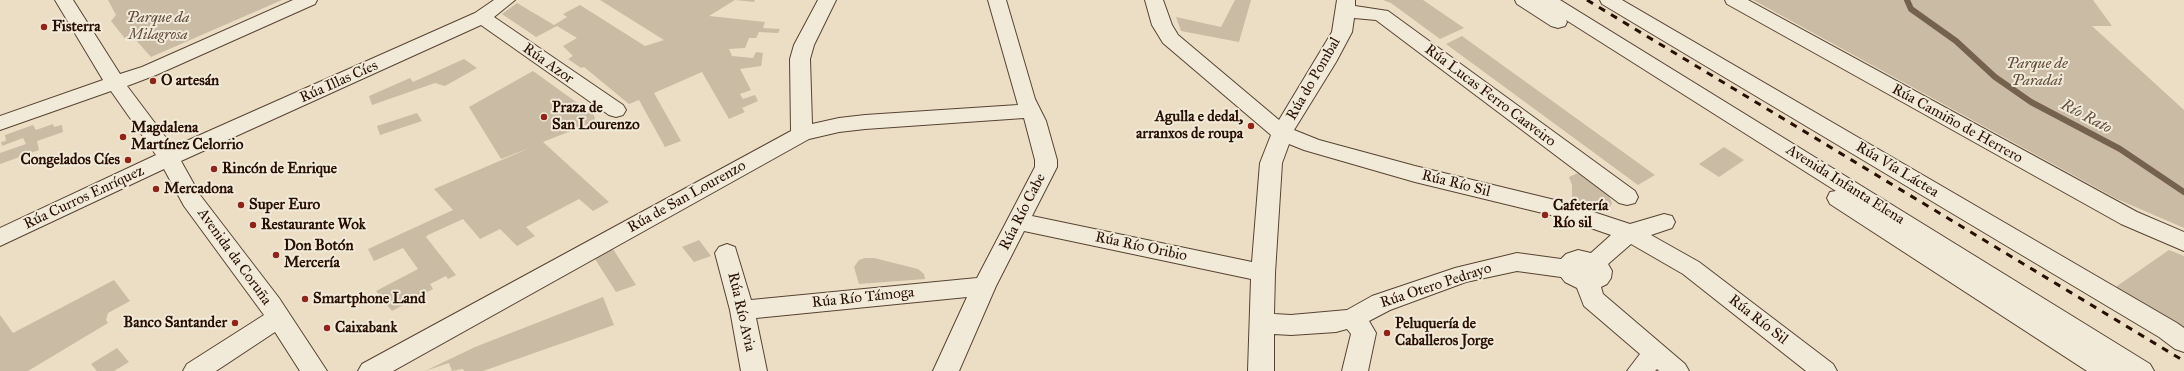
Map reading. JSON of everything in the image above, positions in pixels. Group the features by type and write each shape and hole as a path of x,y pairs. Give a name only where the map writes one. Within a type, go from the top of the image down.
{"street":[{"name":"Avenida da Coruña","path":"64,0 116,83 169,158 192,200 278,318 314,371"},
{"path":"0,124 149,71 308,0"},
{"name":"Rúa Illas Cíes","path":"169,158 482,17 506,0"},
{"path":"802,134 800,59 804,45 827,0"},
{"name":"Rúa Río Cabe","path":"946,371 984,286 1046,167 1044,152 1036,121 1030,112 1025,99 996,0"},
{"name":"Rúa Río Sil","path":"1154,0 1162,25 1170,39 1255,112 1282,132 1312,145 1415,174 1563,210 1630,233 1691,268 1824,371"},
{"name":"Avenida Infanta Elena","path":"1524,0 1710,116 2107,371"},
{"name":"Avenida Infanta Elena","path":"1547,0 2141,371"},
{"name":"Rúa Vía Láctea","path":"1609,0 2162,326 2184,342"},
{"name":"Rúa Camiño de Herrero","path":"1734,0 2129,218 2184,242"},
{"name":"Rúa do Pombal","path":"1282,132 1326,62 1342,32 1346,5"},
{"name":"Rúa Lucas Ferro Caaveiro","path":"1346,5 1381,15 1627,197"},
{"name":"Rúa Azor","path":"482,17 616,110"},
{"name":"Rúa de San Lourenzo","path":"371,371 802,134 833,126 865,122 1030,112"},
{"path":"1261,371 1263,273 1271,163 1282,132"},
{"name":"Rúa Curros Enríquez","path":"0,238 169,158"},
{"name":"Rúa Río Oribio","path":"1018,221 1263,273"},
{"path":"1664,222 1630,233 1613,245 1583,272 1592,299 1647,363 1676,371"},
{"name":"Rúa Río Avia","path":"727,253 742,310 754,371"},
{"name":"Rúa Otero Pedrayo","path":"1261,323 1310,324 1336,322 1353,318 1381,303 1486,268 1517,262 1583,272"},
{"name":"Rúa Río Támoga","path":"742,310 984,286"},
{"path":"196,371 278,318"},
{"path":"1353,318 1364,333 1356,371"}],"green space":[{"name":"Parque da Milagrosa","path":"108,0 282,0 151,57 134,38 125,39 111,21 116,15"},
{"path":"600,0 735,0 709,16 765,22 763,28 780,29 778,33 759,32 756,38 749,38 745,48 729,49 732,56 753,58 756,52 763,53 761,66 740,69 751,90 740,94 743,99 755,95 758,101 742,108 745,112 729,119 702,72 654,93 681,141 665,147 639,100 629,104 584,67 581,68 568,59 573,56 563,46 577,38 557,26 536,37 502,14 517,3 554,25 567,17 563,14 580,5 645,46 664,40"},
{"path":"735,0 755,0 754,2"},
{"path":"1235,0 1251,0 1239,42 1181,31 1176,17 1221,27"},
{"path":"1383,0 1423,0 1464,28 1440,39 1391,3"},
{"name":"Parque de Paradai","path":"1753,0 2093,0 2112,26 2092,26 2184,110 2184,228 2117,199"},
{"path":"1462,36 1655,175 1638,185 1446,44"},
{"path":"464,59 477,68 445,86 435,83 372,105 369,96 410,78 413,82"},
{"path":"533,71 594,115 595,119 591,123 543,142 609,202 593,211 579,199 526,227 535,236 517,246 500,229 480,239 463,219 428,235 426,237 456,275 448,279 446,276 430,284 433,289 392,311 376,291 418,269 403,248 374,261 368,249 453,210 434,189 532,147 501,159 469,107"},
{"path":"417,113 422,121 380,135 377,126"},
{"path":"53,124 54,127 62,125 63,132 37,141 39,150 0,164 0,153 26,144 23,138 2,146 1,142 6,141 5,135 33,125 36,130"},
{"path":"1724,147 1744,160 1719,177 1699,164"},
{"path":"1578,173 1609,196 1612,203 1610,207 1596,207 1572,198 1572,185 1569,177"},
{"path":"699,240 711,256 694,262 682,247"},
{"path":"613,249 636,285 616,292 595,259"},
{"path":"2169,250 2184,256 2184,334 2107,293"},
{"path":"874,258 918,269 924,274 925,279 859,284 854,267 859,260"},
{"path":"114,280 130,301 108,313 106,320 108,323 28,371 0,371 0,315 13,333"},
{"path":"603,297 614,325 483,371 464,371 463,369 452,371 449,363 425,371 475,347"},
{"path":"117,348 129,362 114,371 97,371 91,364"}],"waterway":[{"name":"Río Rato","path":"1907,0 1911,9 1956,41 1995,77 2031,102 2120,149 2184,192"}],"railway":[{"path":"1587,0 2184,361"}],"place":[{"name":"Fisterra","path":"44,27"},
{"name":"O artesán","path":"153,81"},
{"name":"Praza de San Lourenzo","path":"544,117"},
{"name":"Agulla e dedal, arranxos de roupa","path":"1251,126"},
{"name":"Magdalena Martínez Celorrio","path":"123,137"},
{"name":"Congelados Cíes","path":"128,160"},
{"name":"Rincón de Enrique","path":"214,169"},
{"name":"Mercadona","path":"156,189"},
{"name":"Super Euro","path":"241,205"},
{"name":"Cafetería Río sil","path":"1545,215"},
{"name":"Restaurante Wok","path":"253,225"},
{"name":"Don Botón Mercería","path":"276,255"},
{"name":"Smartphone Land","path":"305,299"},
{"name":"Banco Santander","path":"235,323"},
{"name":"Caixabank","path":"327,328"},
{"name":"Peluquería de Caballeros Jorge","path":"1387,333"}]}
